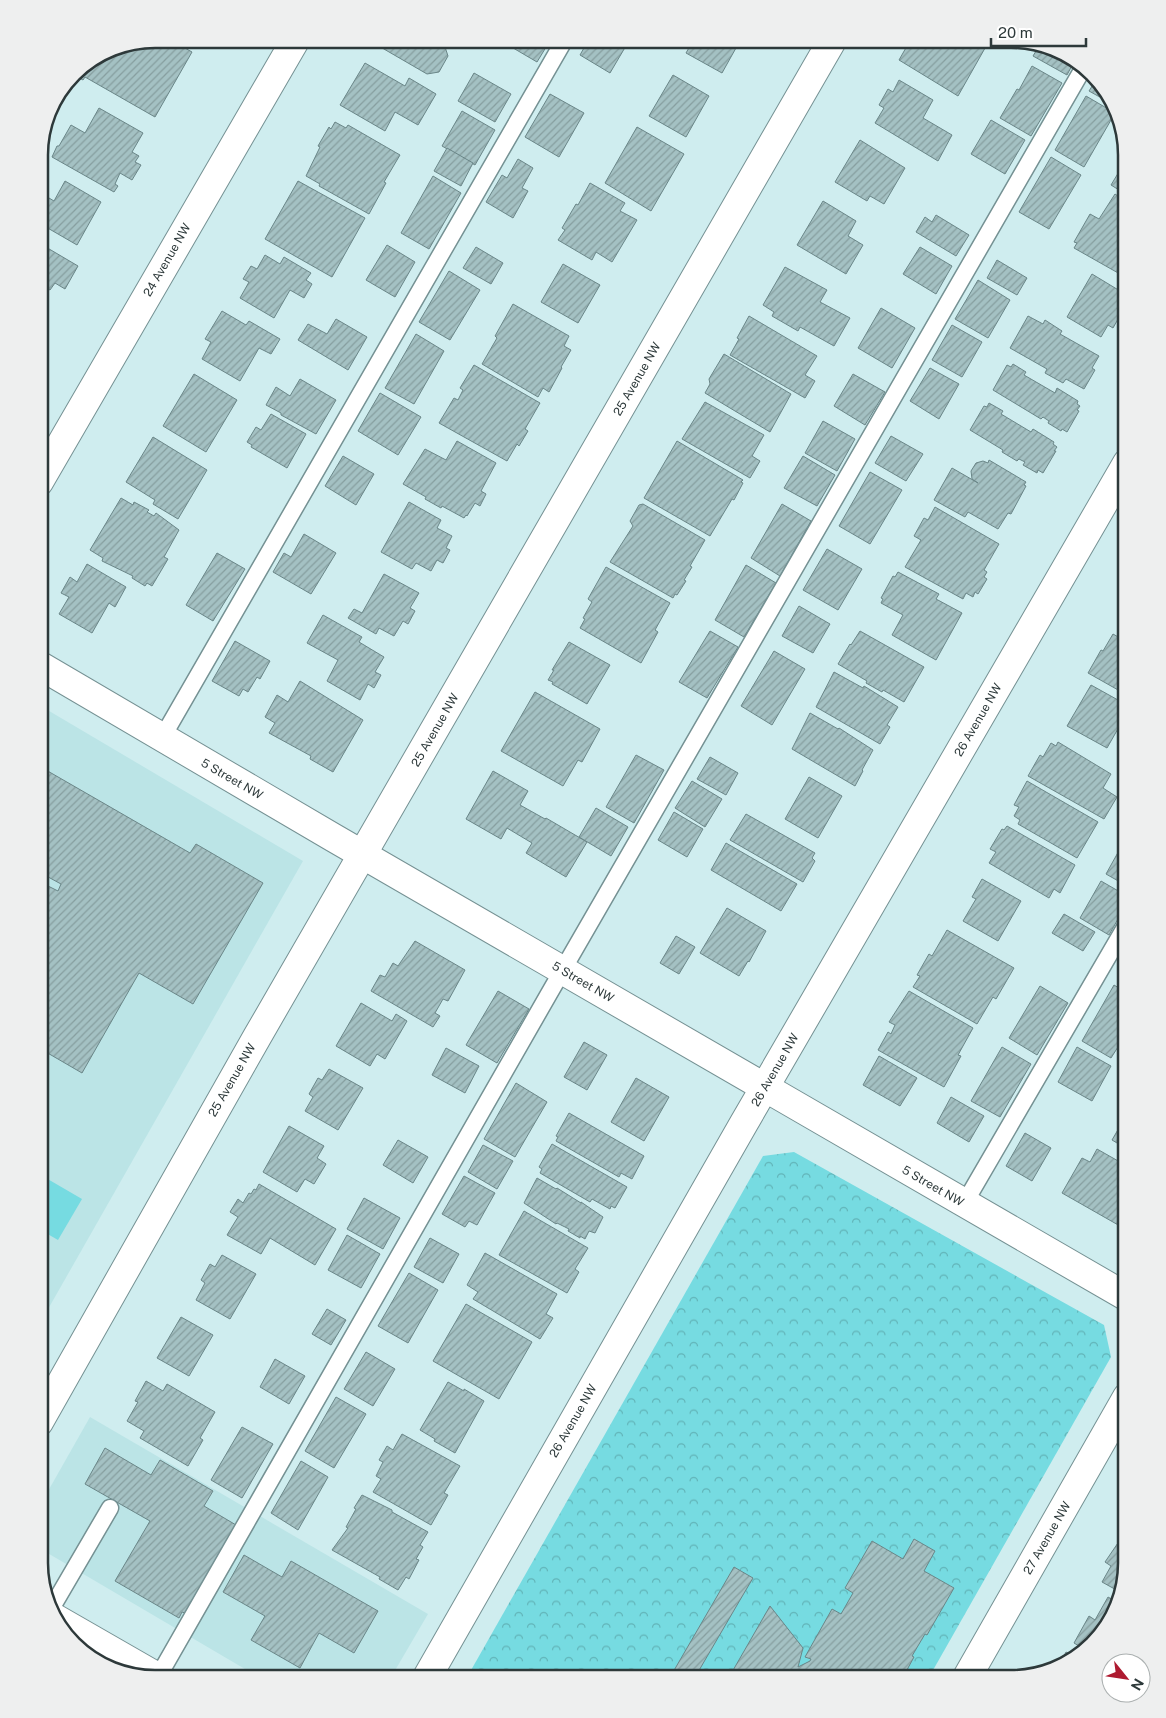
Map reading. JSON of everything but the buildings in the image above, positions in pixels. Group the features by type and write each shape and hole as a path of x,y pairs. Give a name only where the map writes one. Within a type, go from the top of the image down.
{"street":[{"name":"24 Avenue NW","path":"48,466 291,48"},
{"name":"25 Avenue NW","path":"48,1406 257,1037 828,48"},
{"name":"26 Avenue NW","path":"431,1670 764,1088 1118,478"},
{"name":"5 Street NW","path":"48,670 764,1088 1118,1292"},
{"name":"27 Avenue NW","path":"971,1670 1118,1413"},
{"path":"68,1625 145,1670"}],"lane":[{"path":"162,738 559,48"},
{"path":"165,1670 563,970 1081,73"},
{"path":"964,1204 1118,939"},
{"path":"55,1602 110,1508"}],"shaded area":[{"path":"48,710 303,861 48,1309"},
{"path":"90,1417 428,1614 395,1670 247,1670 48,1553 48,1491"}],"green space":[{"path":"794,1152 1104,1325 1111,1357 933,1670 471,1670 763,1156"},
{"path":"48,1179 82,1199 58,1240 48,1234"}]}
